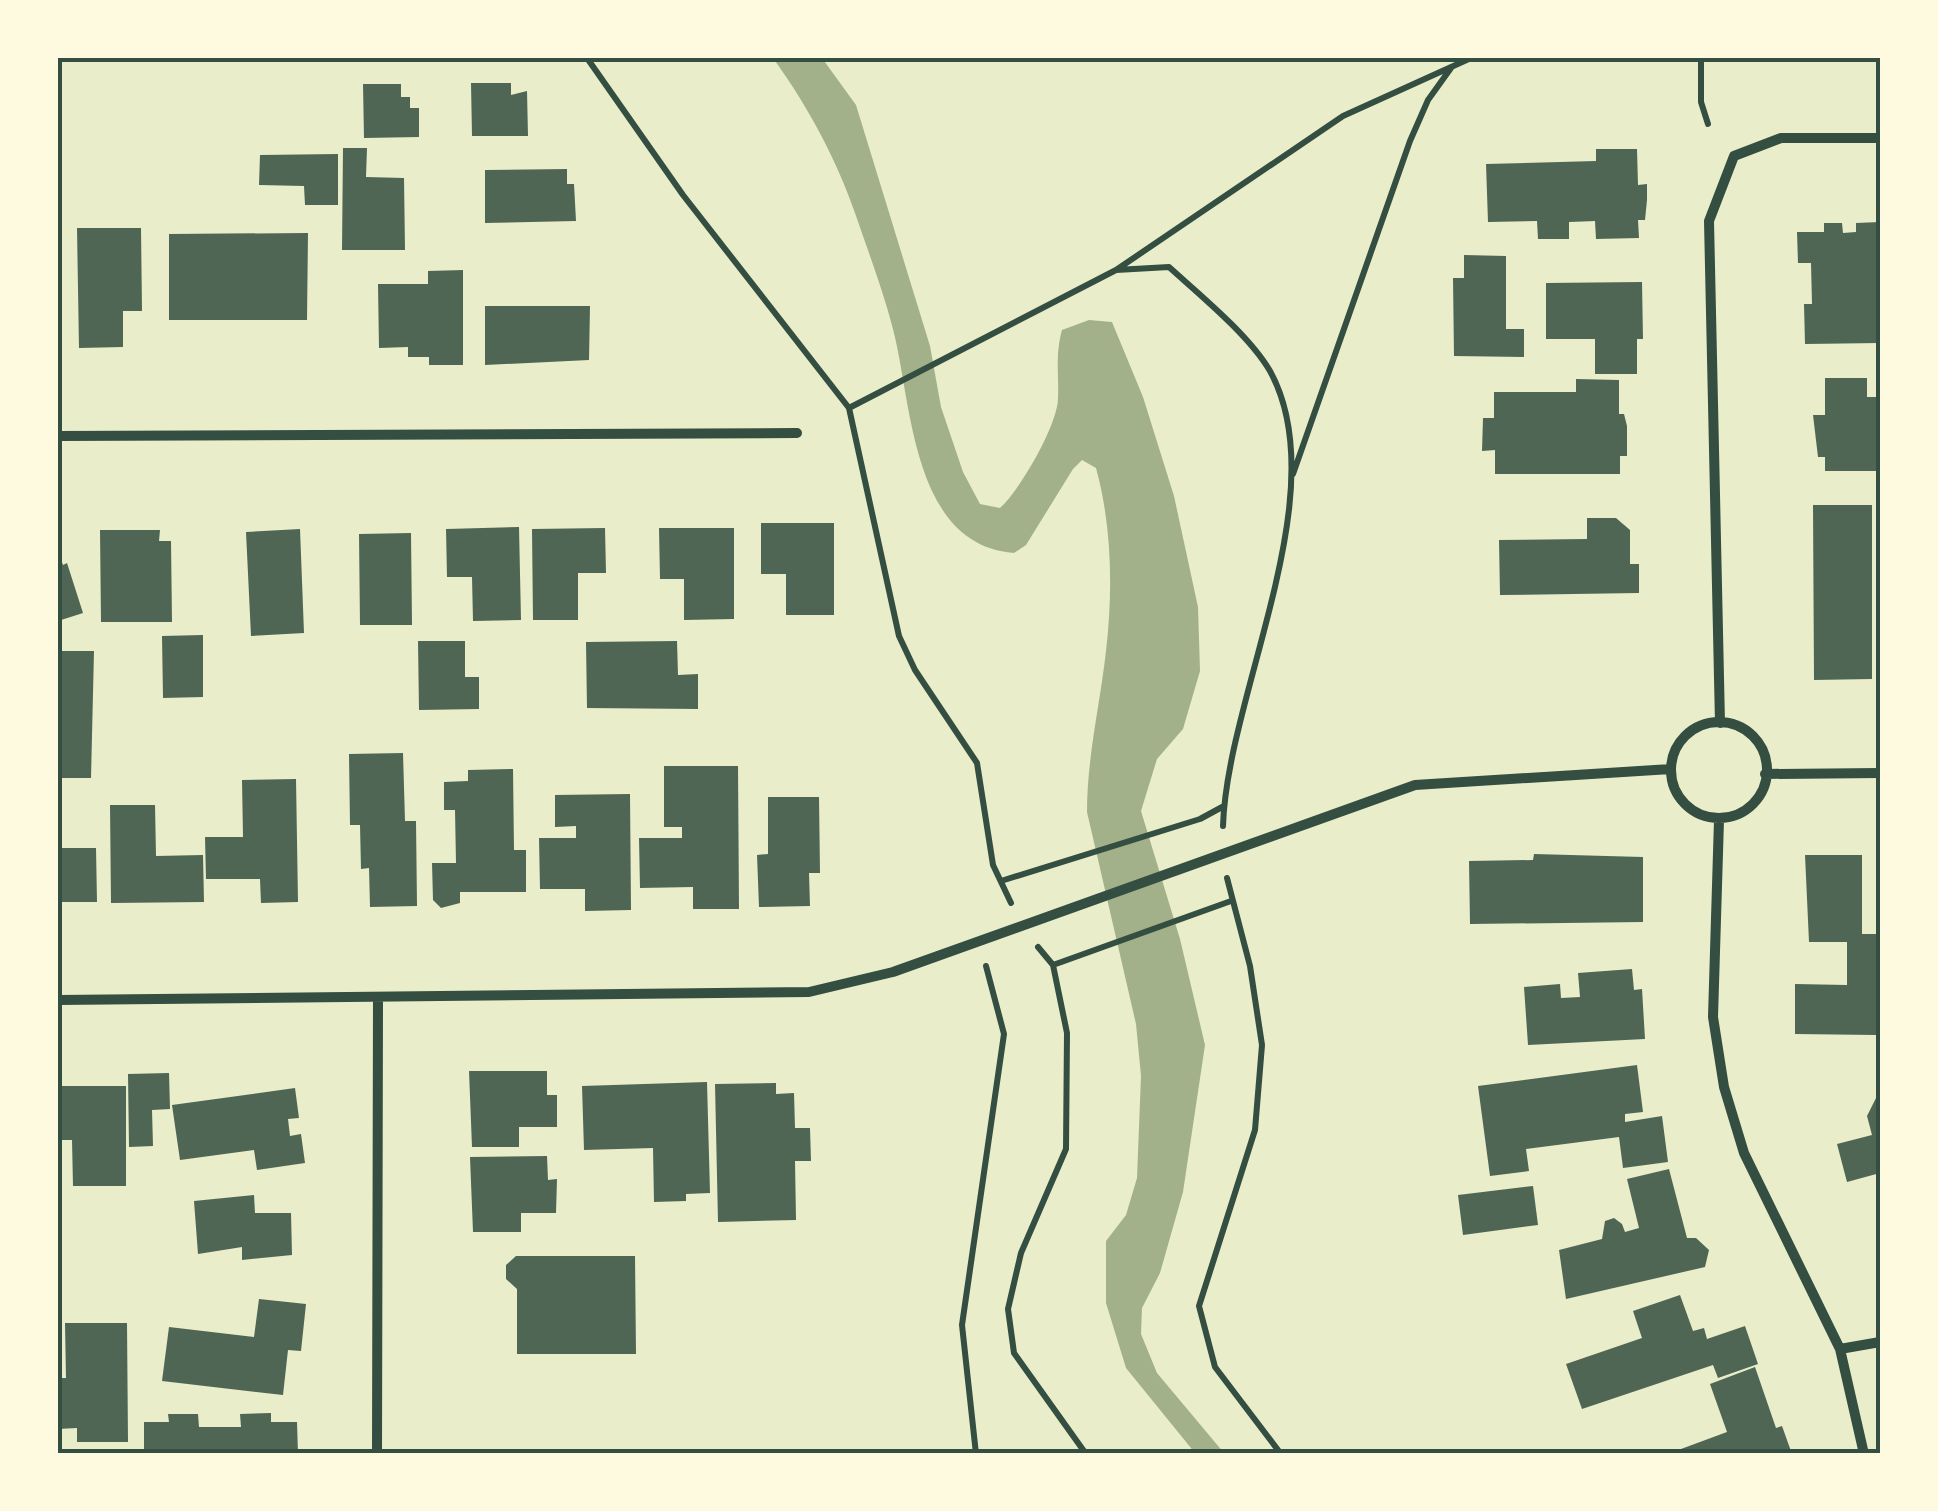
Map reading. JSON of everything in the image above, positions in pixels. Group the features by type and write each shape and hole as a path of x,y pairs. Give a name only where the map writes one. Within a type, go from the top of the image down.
{"street":[{"path":"1720,723 1709,221 1734,156 1780,138 1880,138"},
{"path":"58,436 796,433"},
{"path":"1696,725 1744,727 1764,745 1766,774 1758,798 1741,816 1719,820 1694,813 1677,797 1670,769 1678,742 1696,725"},
{"path":"58,1000 809,992 893,972 1415,785 1670,769"},
{"path":"1766,774 1880,773"},
{"path":"1719,820 1713,1017 1724,1086 1744,1153 1840,1349 1864,1454"},
{"path":"377,1454 378,997"},
{"path":"1840,1349 1880,1342"}],"path":[{"path":"587,58 683,195 849,408 899,636 915,670 977,763 994,865 1020,924 1054,965 1067,1033 1066,1148 1021,1253 1008,1309 1014,1353 1086,1454"},
{"path":"849,408 980,336 1116,270 1343,116 1471,58"},
{"path":"1701,58 1701,102 1708,124"},
{"path":"1281,1454 1215,1367 1199,1306 1255,1130 1261,1062 1250,966 1222,852 1225,805 1292,479 1410,142 1428,100 1452,66"},
{"path":"1116,270 1169,267 1269,370 1289,421 1292,479"},
{"path":"1001,881 1200,819 1225,805"},
{"path":"1054,965 1231,901"},
{"path":"974,944 988,971 1004,1034 962,1326 976,1454"}],"shaded area":[{"path":"773,58 822,58 856,105 930,346 941,407 963,472 980,504 1000,508 1044,441 1058,399 1062,330 1089,320 1112,322 1143,397 1174,496 1198,607 1200,671 1183,729 1157,759 1141,811 1180,939 1205,1045 1183,1192 1160,1273 1142,1308 1141,1334 1157,1373 1224,1453 1195,1453 1126,1368 1106,1303 1106,1241 1126,1215 1137,1178 1141,1076 1136,1024 1087,812 1110,605 1108,536 1096,468 1082,460 1073,469 1026,545 1014,553 980,544 954,525 935,498 922,465 889,314 847,192 820,132"}],"building":[{"path":"471,83 511,83 511,95 527,91 528,136 472,136"},
{"path":"363,84 401,84 401,97 410,97 410,108 419,108 419,137 364,138"},
{"path":"343,148 367,148 366,177 404,178 405,250 342,250"},
{"path":"1596,149 1637,149 1638,185 1647,184 1645,220 1638,220 1639,238 1596,239 1595,221 1569,222 1569,239 1538,239 1537,221 1488,222 1486,164 1596,161"},
{"path":"338,154 338,205 305,205 304,186 259,185 260,155"},
{"path":"567,169 567,184 574,184 576,221 485,223 485,170"},
{"path":"1880,222 1880,343 1805,344 1804,304 1812,304 1811,263 1798,263 1797,232 1824,232 1824,223 1842,223 1843,233 1856,232 1856,223"},
{"path":"77,228 141,228 142,311 123,311 123,347 79,348"},
{"path":"308,233 307,320 169,320 169,234"},
{"path":"1464,255 1506,256 1506,329 1524,329 1524,357 1454,356 1453,278 1464,278"},
{"path":"463,270 463,365 429,365 429,357 408,357 408,347 379,348 378,284 428,284 428,271"},
{"path":"1642,282 1643,339 1637,339 1637,374 1595,374 1595,339 1546,339 1546,283"},
{"path":"485,306 590,306 589,360 485,365"},
{"path":"1825,378 1867,378 1867,397 1880,397 1880,471 1825,471 1825,457 1818,457 1813,415 1825,415"},
{"path":"1576,379 1619,380 1619,414 1624,414 1627,426 1627,456 1620,456 1620,474 1495,474 1495,450 1482,451 1483,418 1494,418 1494,392 1576,392"},
{"path":"1813,505 1872,505 1872,679 1814,680"},
{"path":"1587,518 1616,518 1630,530 1630,564 1639,564 1639,593 1500,595 1499,540 1587,539"},
{"path":"761,523 834,523 834,615 786,615 786,574 761,574"},
{"path":"519,527 521,620 473,621 472,577 447,577 446,529"},
{"path":"605,528 606,573 578,573 578,620 533,620 532,529"},
{"path":"659,528 734,528 734,619 684,620 684,579 660,579"},
{"path":"300,529 304,633 251,636 246,532"},
{"path":"100,530 160,530 159,541 171,541 172,622 101,622"},
{"path":"411,533 412,625 360,625 359,534"},
{"path":"58,551 63,565 67,563 83,613 58,621"},
{"path":"203,635 203,697 163,698 162,636"},
{"path":"418,641 465,641 465,677 479,677 479,709 419,710"},
{"path":"677,641 678,675 698,674 698,709 587,708 586,642"},
{"path":"61,651 94,651 91,778 58,778"},
{"path":"403,753 405,821 416,821 417,906 370,907 369,868 361,869 360,825 350,825 349,754"},
{"path":"664,766 738,766 739,909 693,909 693,887 640,888 639,838 682,838 682,827 664,827"},
{"path":"513,769 514,850 526,850 526,892 460,892 460,903 441,908 433,900 432,863 456,863 455,810 444,810 444,782 468,781 468,770"},
{"path":"296,779 298,902 261,903 260,879 206,879 205,837 243,837 242,780"},
{"path":"58,782 62,848 96,848 97,902 61,902 61,911 58,911"},
{"path":"630,794 631,910 585,911 585,889 540,889 539,838 576,838 576,826 555,827 555,795"},
{"path":"768,797 819,797 820,873 809,873 810,906 759,907 757,855 768,854"},
{"path":"110,805 155,805 156,856 203,855 204,902 111,903"},
{"path":"1534,854 1643,857 1643,922 1470,924 1469,861 1533,860"},
{"path":"1805,855 1862,855 1862,934 1880,934 1876,1035 1795,1034 1795,984 1847,985 1847,942 1809,942"},
{"path":"1632,969 1634,990 1642,989 1645,1039 1528,1045 1524,987 1560,984 1561,998 1580,997 1578,973"},
{"path":"1637,1065 1643,1112 1625,1114 1625,1122 1662,1116 1668,1162 1623,1168 1619,1137 1526,1149 1529,1171 1490,1176 1478,1086"},
{"path":"469,1071 547,1071 547,1095 557,1095 557,1127 519,1127 519,1147 472,1147"},
{"path":"169,1073 170,1109 152,1110 153,1146 129,1147 128,1074"},
{"path":"707,1082 710,1193 686,1194 686,1201 654,1202 653,1148 584,1150 582,1086"},
{"path":"776,1083 776,1094 794,1093 795,1128 810,1128 811,1161 795,1161 796,1220 718,1222 715,1084"},
{"path":"58,1086 126,1086 126,1186 73,1186 72,1140 58,1140"},
{"path":"295,1088 299,1118 288,1119 290,1136 301,1134 305,1163 257,1170 254,1150 180,1160 172,1105"},
{"path":"1880,1090 1880,1173 1847,1182 1837,1144 1872,1135 1867,1116"},
{"path":"547,1156 548,1180 557,1179 556,1213 521,1213 521,1232 473,1232 470,1157"},
{"path":"1669,1169 1687,1238 1696,1238 1709,1250 1705,1267 1566,1299 1559,1250 1602,1239 1605,1221 1614,1218 1625,1232 1639,1228 1627,1179"},
{"path":"1533,1186 1538,1225 1463,1235 1458,1195"},
{"path":"254,1195 255,1213 291,1213 292,1255 242,1260 242,1247 198,1254 194,1201"},
{"path":"516,1256 635,1256 636,1354 517,1354 517,1289 506,1279 506,1265"},
{"path":"1680,1295 1693,1331 1704,1328 1707,1339 1745,1326 1758,1364 1718,1378 1713,1365 1582,1409 1566,1364 1642,1338 1633,1311"},
{"path":"259,1299 306,1304 301,1351 288,1350 283,1395 162,1381 169,1327 254,1337"},
{"path":"65,1323 127,1323 128,1442 77,1442 77,1428 58,1429 58,1378 66,1378"},
{"path":"1755,1367 1776,1428 1782,1426 1792,1454 1682,1454 1681,1449 1727,1432 1710,1384"},
{"path":"271,1413 271,1422 297,1422 298,1454 144,1454 144,1422 169,1422 168,1414 198,1414 199,1427 241,1427 240,1414"}]}
